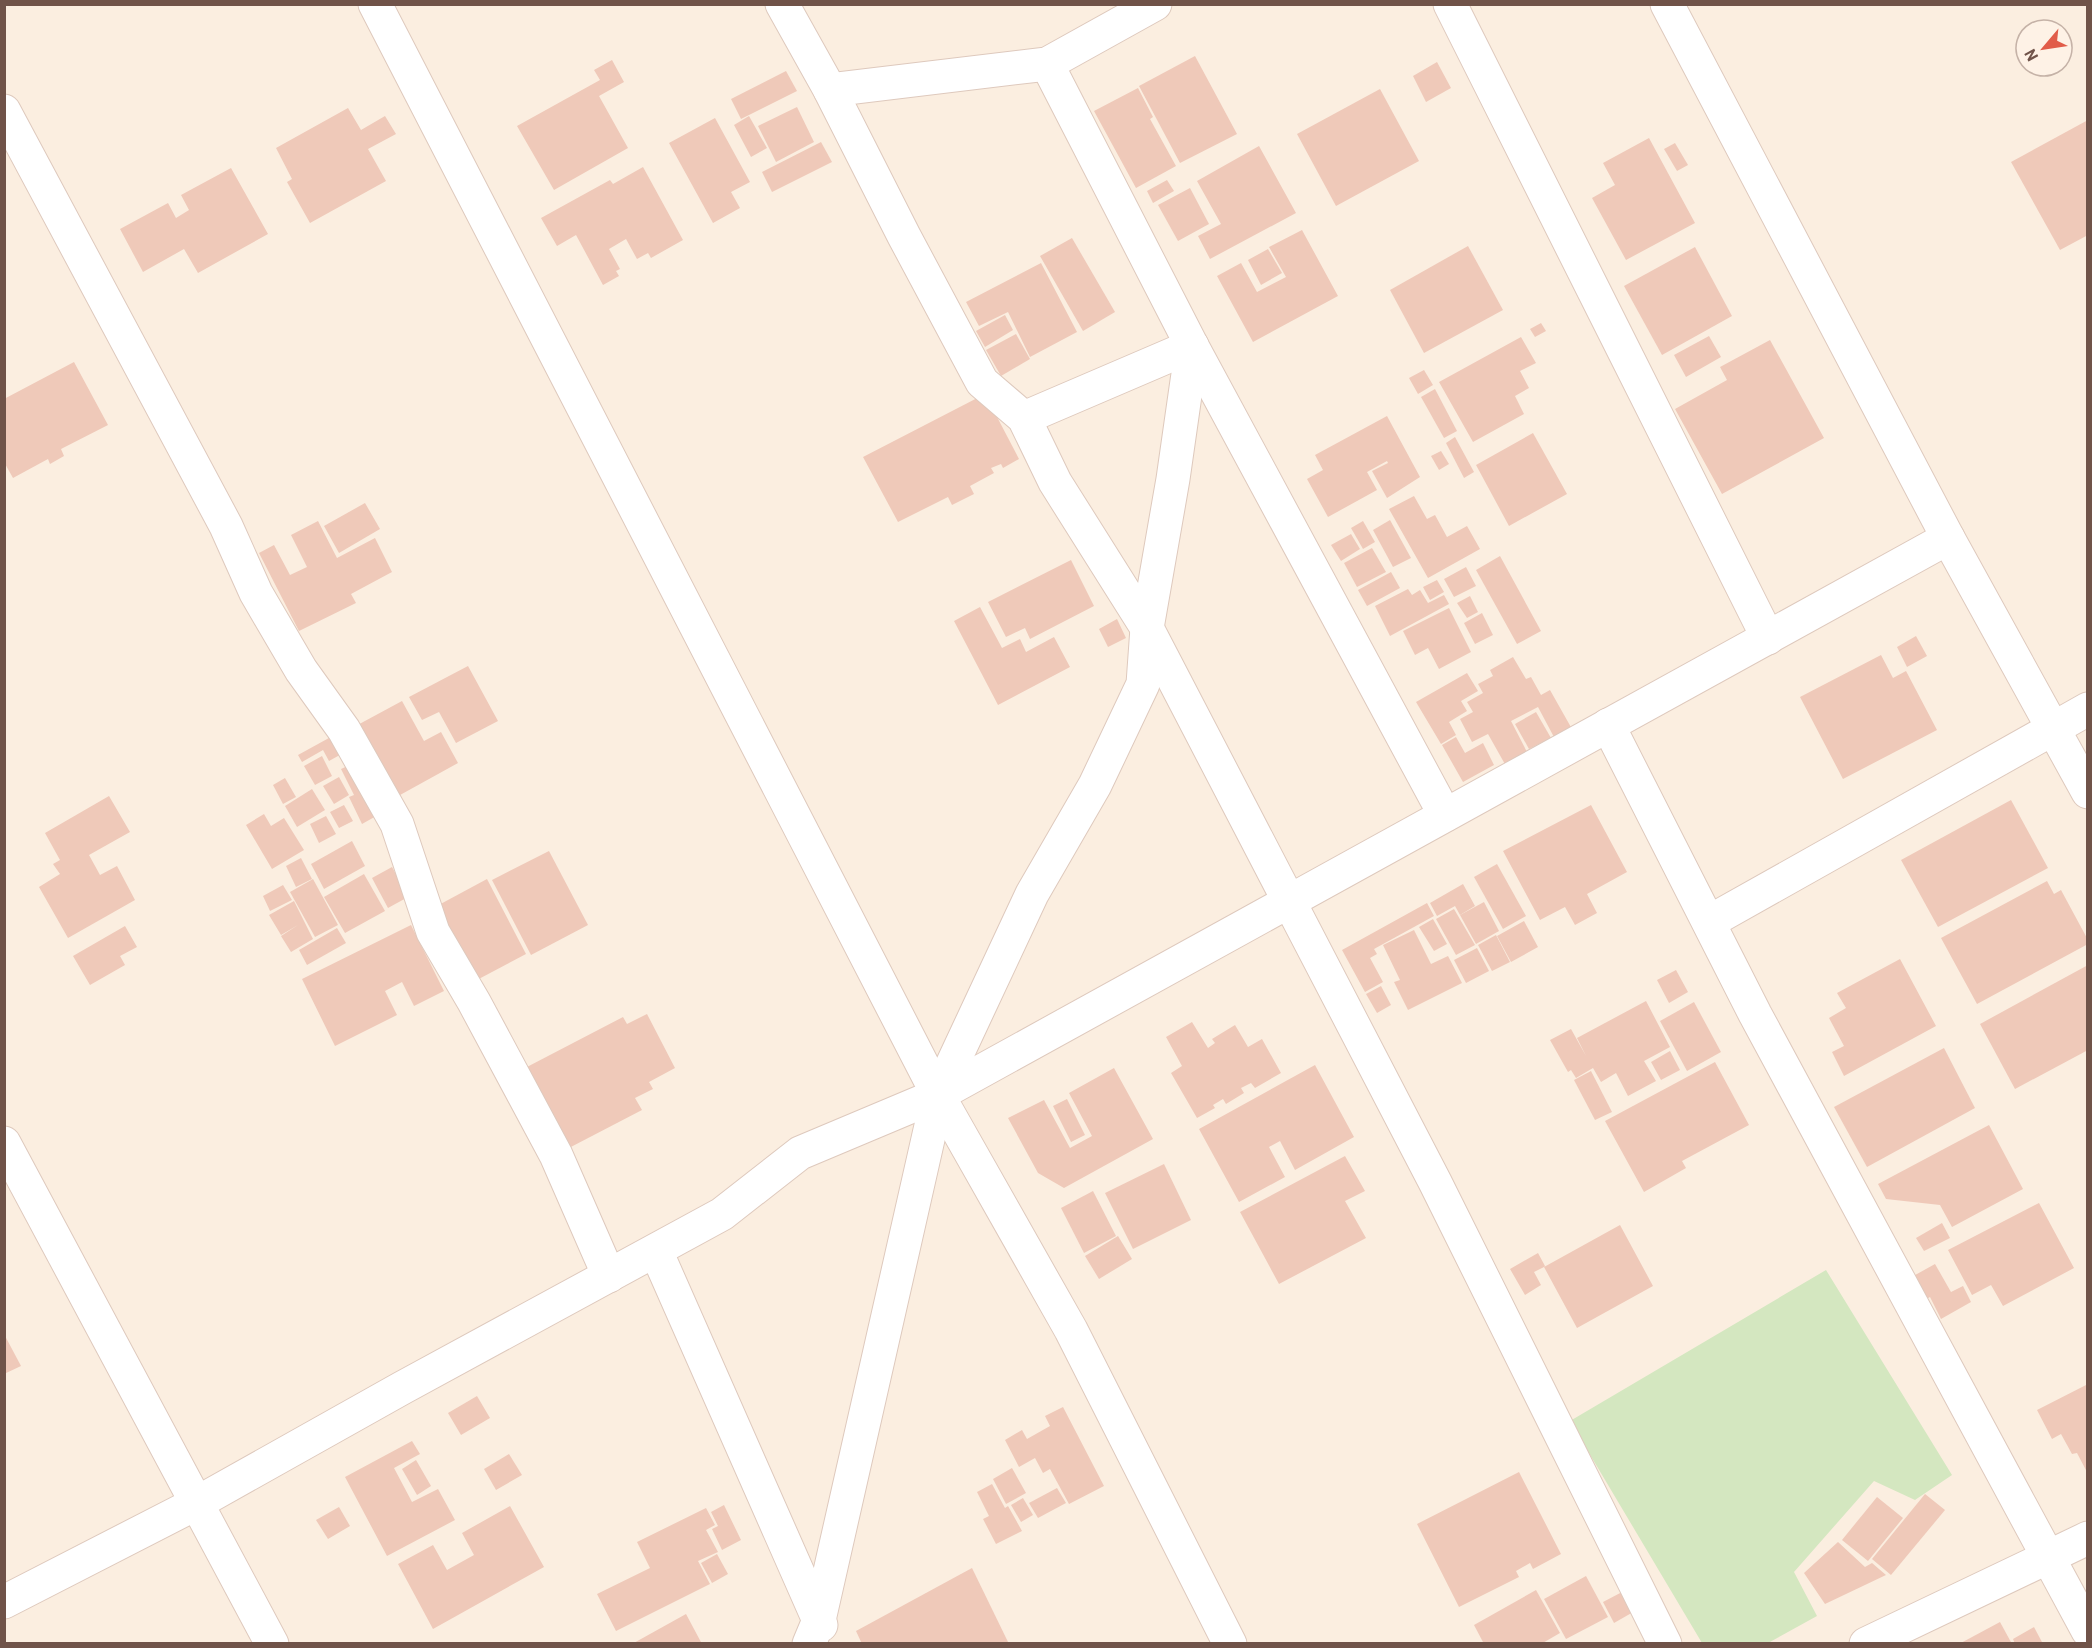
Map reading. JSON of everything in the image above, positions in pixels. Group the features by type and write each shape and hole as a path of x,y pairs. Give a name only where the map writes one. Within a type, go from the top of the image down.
{"street":[{"path":"375,4 938,1095 1071,1330 1230,1644"},
{"path":"782,4 830,90 982,382 1024,418 1055,482 1147,628 1440,1193 1665,1644"},
{"path":"830,90 1047,64 1155,4"},
{"path":"1450,4 1767,638"},
{"path":"1667,4 1948,538 2088,792"},
{"path":"1047,64 1192,346 1445,815"},
{"path":"4,111 226,526 256,593 301,670 344,730 398,824 433,932 474,1002 556,1155 609,1276"},
{"path":"819,1636 938,1095 1032,894 1095,785 1143,684 1147,628 1173,479 1192,346"},
{"path":"1024,418 1192,346"},
{"path":"4,1602 198,1503 402,1388 722,1214 800,1154 938,1095 1948,538"},
{"path":"1709,922 2088,709"},
{"path":"1608,725 1755,1014 2088,1630"},
{"path":"4,1143 272,1644"},
{"path":"656,1251 819,1636"},
{"path":"1866,1644 2088,1538"}],"green space":[{"path":"1826,1270 1952,1475 1915,1500 1874,1481 1794,1572 1817,1616 1768,1643 1702,1643 1570,1421"}],"building":[{"path":"1195,56 1237,134 1180,163 1139,86"},
{"path":"612,60 624,82 599,96 628,148 554,190 517,126 600,80 594,70"},
{"path":"1437,62 1451,88 1426,102 1413,76"},
{"path":"786,71 797,91 741,119 731,99"},
{"path":"1138,88 1153,117 1150,119 1176,166 1136,188 1094,111"},
{"path":"1380,89 1419,161 1336,206 1297,134"},
{"path":"797,107 814,142 776,162 758,126"},
{"path":"348,108 361,130 385,116 396,134 368,149 386,181 310,223 287,182 292,179 276,148"},
{"path":"749,116 767,148 751,157 734,125"},
{"path":"715,118 750,182 731,192 740,208 713,223 669,143"},
{"path":"2088,120 2088,235 2060,250 2011,162"},
{"path":"1649,138 1695,223 1626,260 1592,198 1615,185 1603,163"},
{"path":"821,142 832,162 772,192 762,172"},
{"path":"1675,143 1688,165 1677,171 1664,149"},
{"path":"1259,146 1296,213 1210,259 1198,236 1221,224 1197,181"},
{"path":"643,167 683,240 651,258 648,253 637,259 626,239 609,249 620,269 616,271 619,276 603,285 576,235 557,246 541,218 610,180 613,184"},
{"path":"231,168 268,234 198,273 184,249 143,272 120,229 168,203 176,218 189,210 181,195"},
{"path":"1167,180 1174,191 1153,203 1147,191"},
{"path":"1190,188 1209,224 1178,241 1158,205"},
{"path":"1302,230 1338,296 1253,342 1217,276 1241,263 1257,292 1286,277 1269,247"},
{"path":"1072,238 1115,312 1083,331 1040,256"},
{"path":"1468,246 1503,310 1424,353 1390,290"},
{"path":"1695,247 1732,316 1662,355 1624,286"},
{"path":"1268,249 1282,273 1261,285 1248,260"},
{"path":"1041,263 1077,332 1030,357 1008,312 979,326 966,302"},
{"path":"1005,315 1013,330 985,347 976,331"},
{"path":"1541,323 1546,331 1535,337 1530,329"},
{"path":"1016,334 1030,359 1001,376 986,350"},
{"path":"1709,336 1721,357 1686,377 1674,355"},
{"path":"1521,337 1536,363 1520,371 1529,388 1515,396 1524,414 1473,442 1439,382"},
{"path":"1770,340 1824,438 1722,494 1675,409 1727,380 1720,367"},
{"path":"74,362 108,425 61,449 64,456 50,464 48,459 13,478 4,462 4,399"},
{"path":"1424,370 1433,385 1418,394 1409,378"},
{"path":"1435,389 1457,431 1444,438 1421,397"},
{"path":"985,394 1019,459 1003,468 1001,464 991,468 994,473 970,486 974,494 952,505 948,497 898,522 863,457"},
{"path":"1387,416 1420,477 1387,498 1372,471 1388,463 1387,461 1367,472 1377,490 1328,517 1307,479 1323,470 1315,455"},
{"path":"1533,433 1567,494 1509,526 1476,465"},
{"path":"1455,437 1474,472 1464,478 1446,443"},
{"path":"1441,451 1449,464 1439,470 1431,456"},
{"path":"1414,496 1427,519 1435,515 1447,537 1467,526 1480,549 1428,578 1389,509"},
{"path":"365,503 380,529 339,553 324,526"},
{"path":"1390,520 1411,558 1393,567 1373,530"},
{"path":"318,521 337,558 375,538 392,572 351,594 356,603 299,631 259,553 274,545 290,575 307,567 291,535"},
{"path":"1363,521 1375,542 1363,549 1351,528"},
{"path":"1351,534 1360,549 1341,561 1331,545"},
{"path":"1372,548 1386,572 1357,587 1344,563"},
{"path":"1500,556 1541,631 1517,644 1476,570"},
{"path":"1071,560 1094,606 1030,639 1025,628 1006,637 988,602"},
{"path":"1466,567 1476,586 1454,597 1444,579"},
{"path":"1391,572 1400,588 1367,606 1358,590"},
{"path":"1437,580 1444,592 1430,600 1423,587"},
{"path":"1408,589 1412,595 1420,590 1428,603 1444,595 1449,604 1390,636 1375,606"},
{"path":"1470,596 1478,612 1467,618 1457,603"},
{"path":"980,607 1002,648 1020,639 1026,652 1054,637 1070,667 998,705 954,621"},
{"path":"1449,608 1471,652 1439,669 1428,648 1415,655 1403,631"},
{"path":"1482,613 1493,635 1475,644 1464,623"},
{"path":"1117,619 1126,638 1108,647 1099,629"},
{"path":"1916,636 1927,656 1907,667 1897,647"},
{"path":"1881,655 1893,678 1906,671 1937,730 1843,779 1800,697"},
{"path":"1513,657 1526,679 1531,677 1541,695 1550,690 1572,729 1555,739 1538,707 1511,721 1528,754 1506,766 1488,734 1472,742 1460,719 1473,712 1467,702 1483,693 1478,684 1493,676 1490,670"},
{"path":"468,666 498,721 456,743 439,712 422,720 409,697"},
{"path":"1467,673 1478,691 1461,701 1467,711 1449,722 1456,735 1441,744 1416,702"},
{"path":"402,701 424,741 441,732 458,763 391,800 352,728"},
{"path":"1536,712 1551,738 1529,749 1515,724"},
{"path":"338,733 347,751 329,761 323,750 302,762 298,755"},
{"path":"1456,737 1465,753 1483,743 1494,765 1463,782 1442,745"},
{"path":"322,756 332,776 315,785 304,766"},
{"path":"352,764 378,815 362,824 349,797 354,795 341,769"},
{"path":"339,777 349,795 334,804 323,786"},
{"path":"285,778 296,797 283,804 273,785"},
{"path":"312,789 325,810 297,827 285,806"},
{"path":"109,796 130,832 89,855 100,875 117,866 135,900 68,938 39,887 60,874 53,864 60,860 45,833"},
{"path":"2011,800 2048,868 1938,927 1901,860"},
{"path":"344,805 353,821 339,828 330,812"},
{"path":"1591,805 1627,872 1587,894 1597,913 1575,925 1565,907 1540,920 1503,851"},
{"path":"264,814 271,826 284,818 304,850 272,869 246,825"},
{"path":"326,816 336,834 319,843 310,824"},
{"path":"352,841 365,866 324,889 311,864"},
{"path":"549,851 588,925 531,955 492,880"},
{"path":"301,858 312,879 296,887 286,866"},
{"path":"1497,864 1526,916 1503,929 1474,877"},
{"path":"392,867 408,897 388,908 372,878"},
{"path":"364,874 385,911 345,933 324,897"},
{"path":"313,879 338,925 315,937 290,892"},
{"path":"487,879 526,954 475,981 435,907"},
{"path":"2047,881 2054,894 2061,890 2088,944 1977,1004 1941,938"},
{"path":"1463,884 1475,906 1460,915 1455,906 1437,916 1430,903"},
{"path":"283,885 292,900 270,911 263,896"},
{"path":"294,901 313,939 291,952 281,936 298,925 281,935 269,915"},
{"path":"1484,902 1499,931 1476,944 1460,915"},
{"path":"1427,903 1434,916 1374,949 1377,954 1370,958 1383,982 1365,992 1342,950"},
{"path":"1454,909 1475,945 1456,955 1436,919"},
{"path":"1433,919 1447,944 1434,951 1419,927"},
{"path":"1524,921 1538,947 1511,962 1497,936"},
{"path":"411,925 444,991 414,1006 402,982 385,991 397,1015 335,1046 302,979"},
{"path":"125,926 137,947 120,956 125,965 90,985 73,956"},
{"path":"337,928 346,943 307,965 299,950"},
{"path":"1414,930 1431,964 1448,956 1462,983 1408,1010 1394,982 1400,980 1383,945"},
{"path":"1496,935 1510,962 1492,971 1478,945"},
{"path":"1477,948 1489,971 1466,983 1454,960"},
{"path":"1900,959 1936,1026 1844,1076 1832,1052 1844,1046 1829,1018 1846,1008 1837,993"},
{"path":"2088,965 2088,1050 2015,1089 1980,1024"},
{"path":"1676,970 1688,992 1669,1003 1657,980"},
{"path":"1381,986 1391,1005 1377,1013 1366,994"},
{"path":"1646,1001 1670,1047 1644,1061 1656,1081 1628,1096 1616,1073 1601,1082 1593,1068 1576,1078 1571,1070 1568,1072 1550,1040 1571,1029 1586,1056 1577,1038"},
{"path":"1694,1002 1721,1052 1687,1071 1660,1021"},
{"path":"647,1014 675,1068 649,1082 653,1089 635,1098 642,1110 567,1149 525,1068 623,1017 627,1024"},
{"path":"1192,1022 1208,1048 1215,1043 1212,1039 1235,1025 1248,1047 1262,1039 1281,1073 1255,1088 1251,1083 1241,1088 1244,1093 1226,1104 1223,1099 1213,1105 1215,1108 1197,1118 1171,1073 1182,1066 1166,1037"},
{"path":"1944,1048 1975,1108 1867,1167 1834,1107"},
{"path":"1670,1051 1680,1070 1661,1080 1651,1062"},
{"path":"1715,1062 1749,1125 1682,1161 1686,1168 1644,1192 1605,1121"},
{"path":"1315,1065 1354,1137 1295,1170 1280,1141 1269,1147 1285,1177 1239,1202 1199,1129"},
{"path":"1114,1068 1153,1139 1064,1188 1038,1173 1008,1118 1044,1100 1070,1148 1092,1136 1069,1093"},
{"path":"1591,1071 1612,1112 1595,1120 1574,1080"},
{"path":"1067,1099 1085,1135 1071,1142 1053,1106"},
{"path":"1989,1125 2023,1189 1952,1227 1940,1205 1886,1199 1878,1184"},
{"path":"1345,1156 1365,1191 1345,1201 1366,1238 1279,1284 1240,1212"},
{"path":"1164,1164 1191,1220 1133,1249 1105,1193"},
{"path":"1093,1191 1116,1236 1084,1253 1061,1208"},
{"path":"2039,1203 2074,1268 2003,1306 1991,1285 1972,1295 1948,1250"},
{"path":"1942,1223 1950,1238 1924,1251 1916,1238"},
{"path":"1620,1225 1653,1286 1577,1328 1544,1267"},
{"path":"1118,1236 1132,1259 1099,1279 1085,1256"},
{"path":"1538,1253 1545,1266 1534,1272 1541,1285 1525,1295 1510,1269"},
{"path":"1935,1264 1951,1292 1963,1286 1971,1302 1941,1319 1930,1297 1921,1302 1908,1279"},
{"path":"4,1334 21,1366 4,1374"},
{"path":"2088,1384 2088,1474 2077,1453 2072,1454 2061,1434 2052,1439 2037,1410"},
{"path":"477,1396 490,1418 461,1435 448,1413"},
{"path":"1063,1407 1104,1486 1069,1504 1050,1469 1043,1473 1035,1458 1019,1467 1005,1440 1022,1430 1027,1439 1050,1426 1045,1416"},
{"path":"412,1441 420,1454 394,1468 412,1502 438,1489 455,1520 387,1556 345,1477"},
{"path":"509,1454 522,1475 496,1490 484,1469"},
{"path":"416,1460 431,1486 417,1495 402,1469"},
{"path":"1012,1468 1026,1493 1006,1504 993,1479"},
{"path":"1519,1472 1561,1554 1533,1569 1530,1563 1516,1571 1519,1577 1459,1607 1417,1524"},
{"path":"992,1484 1005,1508 1008,1506 1022,1531 996,1544 983,1519 989,1516 977,1492"},
{"path":"1057,1488 1066,1503 1038,1518 1029,1503"},
{"path":"1925,1494 1945,1510 1891,1575 1872,1559"},
{"path":"1877,1497 1903,1518 1868,1561 1842,1540"},
{"path":"1023,1498 1033,1515 1021,1522 1011,1505"},
{"path":"724,1505 741,1540 722,1550 712,1529 718,1526 711,1512"},
{"path":"510,1506 544,1567 433,1629 398,1564 433,1545 447,1570 474,1555 462,1533"},
{"path":"339,1507 350,1526 328,1539 316,1520"},
{"path":"706,1508 715,1525 706,1530 718,1552 698,1561 710,1584 616,1631 597,1594 650,1568 637,1542"},
{"path":"1838,1542 1865,1567 1872,1563 1886,1575 1825,1604 1804,1573"},
{"path":"717,1554 728,1574 712,1583 701,1563"},
{"path":"972,1568 1009,1644 862,1644 856,1631"},
{"path":"1586,1576 1608,1617 1566,1639 1544,1599"},
{"path":"1536,1590 1560,1633 1541,1644 1484,1644 1474,1625"},
{"path":"1624,1591 1635,1611 1614,1623 1603,1602"},
{"path":"686,1614 702,1644 632,1644"},
{"path":"2000,1622 2012,1644 1959,1644"},
{"path":"2034,1627 2043,1644 2015,1644 2013,1639"}]}
